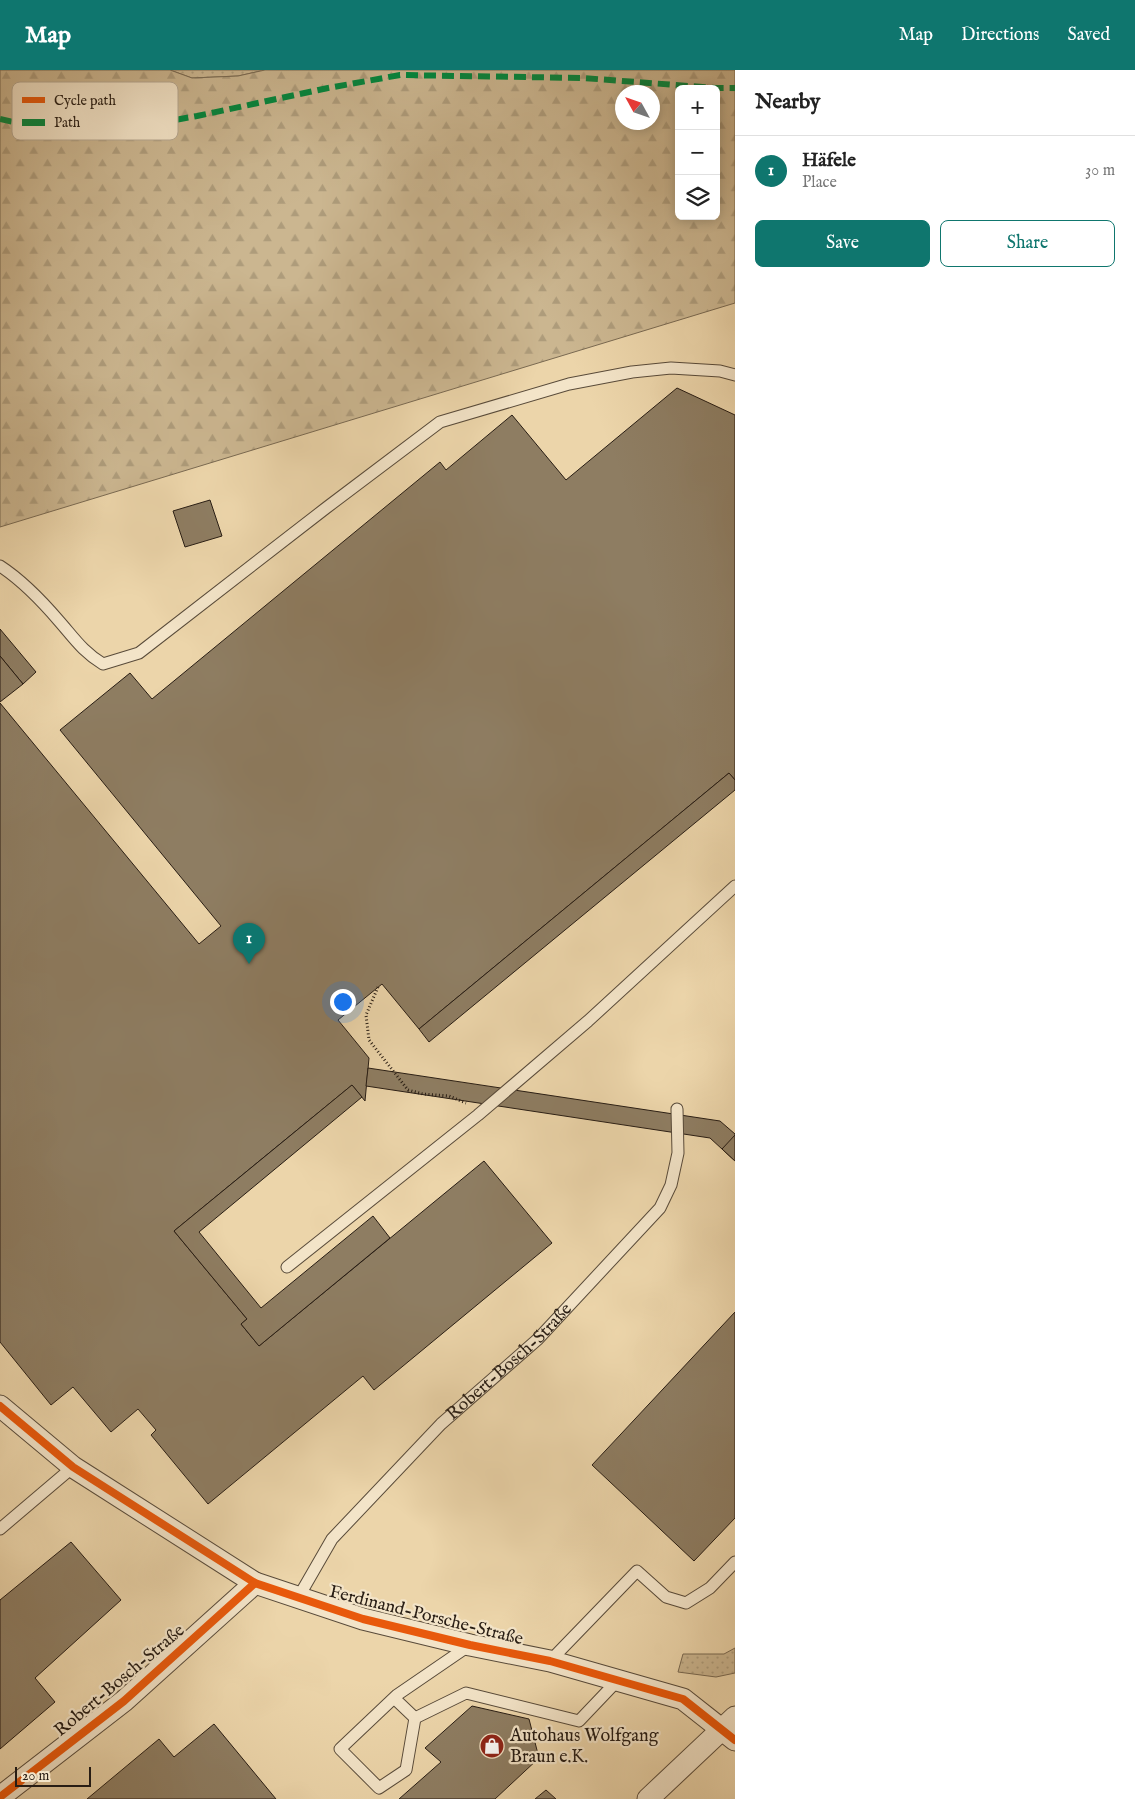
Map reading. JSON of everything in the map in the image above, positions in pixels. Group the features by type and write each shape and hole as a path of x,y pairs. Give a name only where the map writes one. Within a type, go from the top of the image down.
{"street":[{"name":"Ferdinand-Porsche-Straße","path":"0,1406 73,1467 255,1583 363,1619 470,1645 550,1661 683,1699 731,1729"},
{"name":"Robert-Bosch-Straße","path":"0,1797 124,1700 255,1583"},
{"path":"653,1798 731,1729"}],"lane":[{"path":"0,566 14,574 35,593 88,654 103,664 139,653 440,422 569,384 632,372 670,368 720,371 735,375"},
{"path":"287,1267 478,1116 588,1021 735,886"},
{"name":"Robert-Bosch-Straße","path":"298,1598 332,1539 441,1424 538,1339 660,1208 671,1186 678,1153 677,1109"},
{"path":"0,1529 73,1467"},
{"path":"550,1661 637,1571 666,1597 686,1603 710,1588 735,1562"},
{"path":"415,1718 406,1770 379,1788 340,1748 394,1698 470,1645"},
{"path":"415,1718 466,1693 578,1720 618,1680"},
{"path":"394,1698 415,1718"}],"path":[{"path":"378,987 366,1015 369,1040 393,1069 401,1082 408,1090 423,1094 449,1096 463,1101 478,1116"}],"green space":[{"path":"0,70 170,70 192,78 238,76 265,70 735,70 735,303 0,527"},
{"path":"170,70 265,70 238,76 192,78"},
{"path":"735,1648 735,1673 716,1677 678,1672 683,1654 724,1654"}],"building":[{"path":"677,388 735,415 735,780 729,773 419,1029 382,984 338,1020 369,1058 365,1101 352,1085 174,1231 247,1319 241,1324 259,1346 484,1161 552,1243 374,1390 363,1376 208,1504 151,1435 156,1430 138,1409 111,1432 73,1387 51,1405 0,1342 0,703 199,944 221,926 60,730 130,673 152,699 440,462 446,470 512,415 566,480"},
{"path":"210,500 222,536 185,547 173,511"},
{"path":"0,629 36,672 23,684 0,656"},
{"path":"0,656 23,684 0,702"},
{"path":"729,773 735,780 735,790 429,1042 419,1029"},
{"path":"368,1068 720,1121 735,1134 735,1161 710,1138 366,1086"},
{"path":"352,1085 362,1097 199,1232 261,1308 373,1216 390,1238 259,1346 241,1324 247,1319 174,1231"},
{"path":"735,1135 735,1161 722,1149"},
{"path":"735,1312 735,1518 694,1561 592,1465"},
{"path":"71,1542 121,1600 35,1678 55,1702 0,1749 0,1600"},
{"path":"472,1706 529,1719 539,1758 495,1799 399,1799 441,1762 425,1748"},
{"path":"214,1724 276,1799 87,1799 159,1739 174,1757"},
{"path":"546,1790 556,1799 535,1799"}],"marked path":[{"path":"178,119 400,75 583,78 735,88"},
{"path":"0,119 12,122"}],"cycle path":[{"path":"0,1406 73,1467 255,1583 363,1619 470,1645 550,1661 683,1699 735,1740"},
{"path":"0,1797 124,1701 255,1583"}],"place":[{"name":"Häfele","path":"249,964"},
{"name":"Autohaus Wolfgang Braun e.K.","path":"492,1746"}]}
